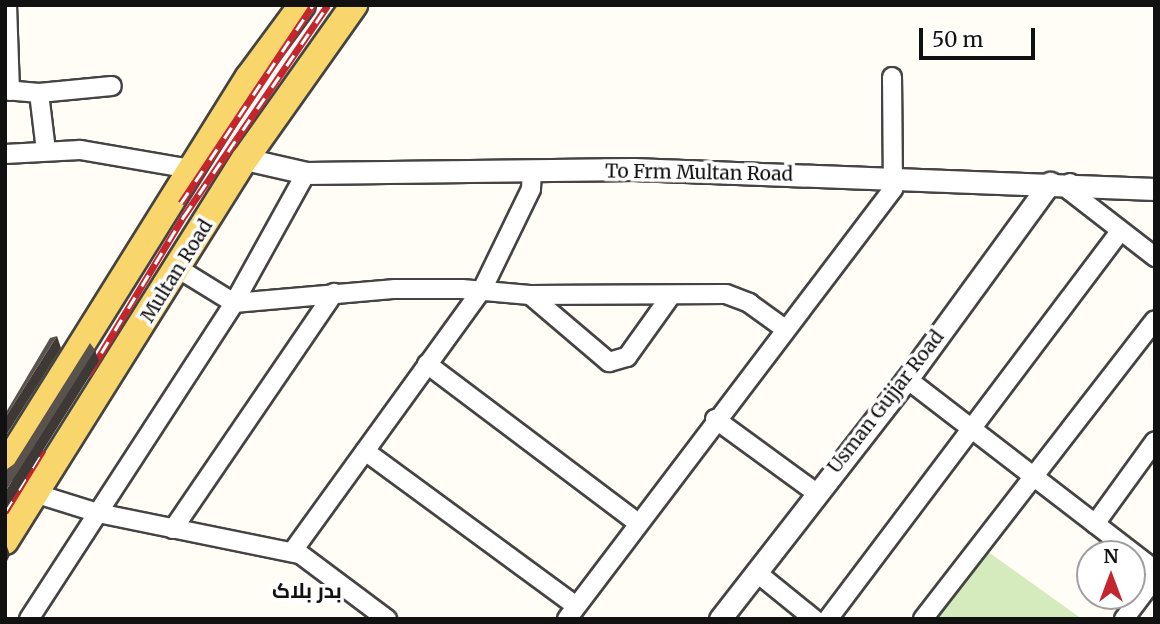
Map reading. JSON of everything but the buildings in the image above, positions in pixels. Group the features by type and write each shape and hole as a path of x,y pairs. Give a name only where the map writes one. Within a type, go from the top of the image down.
{"main road":[{"path":"5,467 249,77 302,5"},
{"name":"Multan Road","path":"5,541 179,269 245,159 354,5"}],"street":[{"path":"7,5 7,90 38,93 112,86"},
{"path":"365,451 571,612 715,419 893,189 892,77"},
{"path":"38,93 46,151"},
{"path":"5,154 80,150 191,169"},
{"name":"To Frm Multan Road","path":"245,159 306,173 633,169 1060,183 1155,189"},
{"path":"292,552 481,290 531,189 532,172"},
{"path":"29,619 234,303 306,173"},
{"path":"1060,183 1155,257"},
{"name":"Usman Gujjar Road","path":"720,619 815,492 1060,183"},
{"path":"828,619 1120,232"},
{"path":"179,269 234,303 334,293 481,290 530,295 738,296 785,328"},
{"path":"173,528 334,293"},
{"path":"530,295 609,362 627,357 670,297"},
{"path":"923,619 1155,320"},
{"path":"427,364 637,522"},
{"path":"907,379 1155,570"},
{"path":"715,419 815,492"},
{"path":"1095,524 1155,441"},
{"path":"34,493 98,513 292,552 387,619"},
{"path":"756,572 814,619"},
{"path":"1124,619 1155,578"}],"green space":[{"path":"987,551 1082,619 934,619"}],"railway":[{"path":"181,203 313,5"},
{"path":"88,375 184,216 328,5"},
{"path":"5,512 43,450"}],"district":[{"name":"بدر بلاک","path":"307,591"}]}
